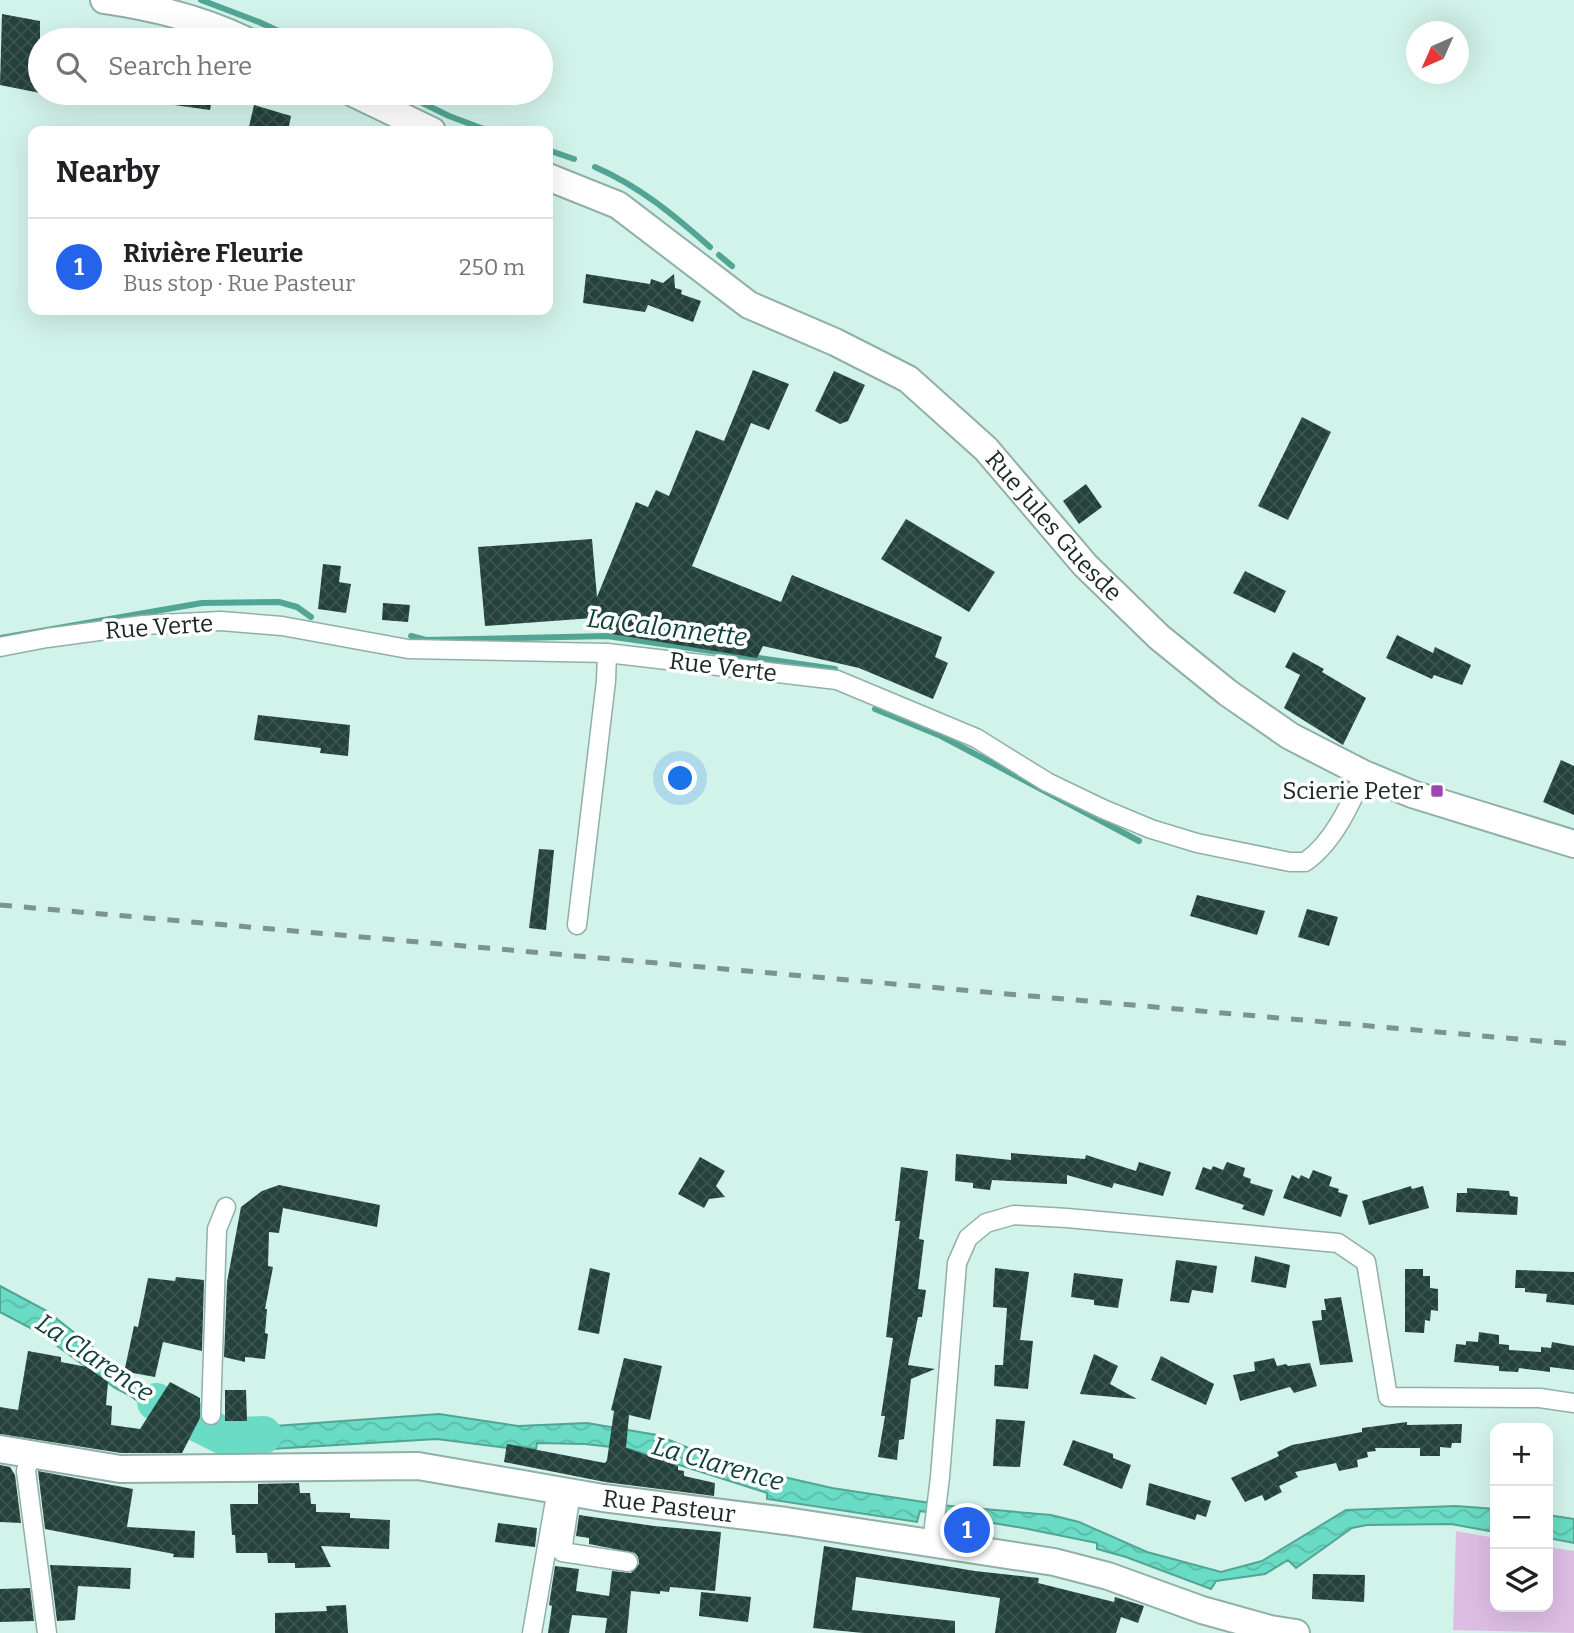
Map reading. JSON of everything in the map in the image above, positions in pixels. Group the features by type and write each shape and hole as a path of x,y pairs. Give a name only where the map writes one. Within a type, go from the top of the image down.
{"street":[{"path":"104,0 142,5 218,28"},
{"path":"378,105 422,126"},
{"name":"Rue Jules Guesde","path":"553,179 618,205 749,305 835,342 908,379 986,449 1085,565 1159,637 1228,693 1290,736 1364,774 1438,803 1574,844"},
{"name":"Rue Verte","path":"0,647 143,625 222,621 282,626 408,649 607,653 837,680 976,738 1047,782 1151,829 1197,843 1290,862 1305,862 1324,844 1364,774"},
{"path":"577,925 607,653"},
{"path":"211,1415 216,1229 226,1207"},
{"path":"934,1532 957,1263 968,1238 986,1223 1014,1215 1338,1243 1366,1262 1388,1397 1540,1398 1574,1403"},
{"name":"Rue Pasteur","path":"0,1449 120,1469 418,1466 564,1491 934,1532 1108,1576 1202,1610 1270,1629 1296,1633"},
{"path":"31,1453 26,1471 47,1633"},
{"path":"564,1491 562,1552 628,1562"},
{"path":"532,1633 564,1491"}],"shaded area":[{"path":"1456,1531 1490,1537 1490,1612 1553,1612 1553,1548 1574,1551 1574,1633 1453,1630"}],"water":[{"path":"0,1286 47,1311 124,1372 156,1392 205,1415 198,1434 149,1409 115,1388 38,1332 0,1312"},
{"path":"439,1414 518,1426 587,1423 657,1435 753,1470 832,1488 950,1506 1051,1515 1079,1522 1147,1552 1221,1572 1262,1561 1346,1510 1456,1506 1490,1509 1490,1531 1451,1524 1367,1525 1352,1528 1296,1568 1288,1560 1265,1574 1216,1581 1211,1589 1097,1549 1097,1543 920,1511 917,1522 767,1499 767,1493 629,1449 585,1444 537,1443 536,1449 508,1445 507,1448 437,1439 221,1452 209,1441 214,1424 247,1428"},
{"path":"1553,1516 1574,1519 1574,1543 1553,1539"}],"building":[{"path":"2,14 40,21 40,28 28,28 28,91 0,85"},
{"path":"174,105 211,105 210,110"},
{"path":"254,105 291,116 289,126 249,126"},
{"path":"586,274 650,284 651,279 663,283 674,274 675,288 682,290 681,294 701,301 693,322 648,305 645,312 583,303"},
{"path":"753,370 789,384 769,430 751,423 692,566 781,602 792,575 942,637 935,657 948,663 933,699 859,668 763,646 757,658 612,634 620,616 485,626 478,547 592,539 597,597 636,502 648,507 656,490 669,496 696,430 724,441"},
{"path":"834,371 865,385 848,421 840,424 815,411"},
{"path":"1302,417 1331,432 1288,520 1258,506"},
{"path":"1086,484 1102,507 1079,524 1063,501"},
{"path":"906,519 995,572 969,612 881,559"},
{"path":"323,564 341,566 339,582 351,584 346,613 318,609"},
{"path":"1245,571 1286,591 1275,613 1233,593"},
{"path":"383,603 410,605 408,622 382,620"},
{"path":"1397,635 1433,653 1435,647 1471,665 1462,685 1434,675 1432,679 1386,658"},
{"path":"1293,652 1324,669 1322,672 1366,698 1343,745 1284,708 1300,675 1285,667"},
{"path":"258,715 350,725 348,756 320,753 321,748 254,740"},
{"path":"1561,760 1574,766 1574,815 1543,802"},
{"path":"539,849 554,850 546,930 529,928"},
{"path":"1197,895 1265,911 1257,935 1190,916"},
{"path":"1307,909 1338,917 1329,946 1298,937"},
{"path":"1011,1153 1085,1159 1086,1155 1136,1171 1139,1162 1171,1172 1163,1196 1114,1183 1112,1188 1067,1175 1067,1184 992,1180 990,1190 973,1188 973,1183 955,1181 956,1154 1011,1160"},
{"path":"700,1157 725,1171 716,1186 725,1197 709,1199 704,1208 678,1194"},
{"path":"1227,1162 1245,1168 1243,1176 1251,1179 1250,1183 1273,1190 1264,1216 1242,1209 1244,1205 1195,1189 1203,1167 1211,1170 1213,1166 1223,1170"},
{"path":"901,1167 928,1171 919,1239 924,1240 918,1289 926,1290 922,1317 918,1317 908,1365 935,1369 911,1379 904,1439 899,1440 897,1460 878,1457 885,1416 881,1416 893,1338 886,1337 900,1221 895,1221"},
{"path":"1313,1170 1332,1177 1329,1186 1348,1195 1341,1217 1283,1198 1292,1175 1299,1179 1301,1175 1309,1179"},
{"path":"279,1185 380,1205 377,1227 283,1208 279,1233 269,1232 268,1266 273,1267 265,1309 265,1333 268,1334 265,1359 245,1357 245,1362 224,1357 227,1282 241,1207 262,1191"},
{"path":"1411,1186 1412,1189 1423,1186 1429,1208 1369,1225 1362,1201"},
{"path":"1467,1188 1509,1191 1510,1196 1518,1197 1517,1215 1456,1212 1457,1193 1467,1193"},
{"path":"1255,1256 1290,1265 1286,1288 1251,1282"},
{"path":"1176,1260 1217,1266 1213,1293 1192,1290 1189,1303 1170,1301"},
{"path":"590,1268 610,1273 599,1334 578,1330"},
{"path":"995,1268 1029,1272 1020,1340 1033,1341 1028,1389 994,1386 995,1365 1003,1365 1007,1308 993,1307"},
{"path":"1405,1269 1423,1269 1423,1276 1430,1276 1430,1288 1438,1289 1438,1311 1431,1310 1430,1321 1425,1320 1424,1333 1405,1332"},
{"path":"1516,1270 1574,1272 1574,1305 1546,1302 1547,1294 1515,1288"},
{"path":"1074,1273 1123,1279 1118,1308 1094,1305 1094,1300 1071,1297"},
{"path":"176,1277 204,1280 202,1351 163,1342 155,1377 133,1373 125,1368 134,1326 138,1327 148,1278 175,1281"},
{"path":"1341,1297 1353,1362 1320,1365 1312,1321 1322,1320 1321,1310 1326,1310 1324,1299"},
{"path":"1479,1332 1499,1335 1499,1344 1509,1345 1509,1350 1541,1352 1541,1347 1551,1348 1552,1342 1574,1346 1574,1370 1550,1367 1550,1372 1519,1368 1518,1372 1499,1371 1499,1366 1454,1362 1456,1344 1478,1342"},
{"path":"28,1351 61,1357 61,1362 87,1367 108,1382 106,1405 112,1406 111,1425 140,1429 170,1382 200,1398 200,1418 182,1453 121,1453 0,1434 0,1407 18,1410"},
{"path":"1094,1354 1118,1366 1110,1384 1137,1399 1080,1394"},
{"path":"1161,1356 1214,1384 1206,1405 1151,1380"},
{"path":"624,1358 662,1366 650,1420 629,1415 626,1448 678,1466 678,1470 684,1471 684,1476 715,1483 714,1496 605,1482 504,1462 507,1444 605,1463 614,1411 611,1410"},
{"path":"1274,1358 1277,1366 1310,1363 1317,1386 1294,1393 1290,1387 1240,1401 1233,1375 1255,1371 1254,1362"},
{"path":"225,1390 246,1390 247,1421 225,1421"},
{"path":"996,1419 1025,1421 1020,1467 993,1466"},
{"path":"1407,1422 1407,1425 1462,1424 1461,1443 1452,1443 1451,1448 1440,1447 1440,1456 1420,1456 1420,1448 1375,1448 1376,1451 1367,1452 1368,1457 1357,1460 1358,1467 1339,1471 1336,1463 1295,1472 1298,1477 1279,1486 1282,1492 1265,1501 1262,1495 1245,1502 1231,1478 1279,1456 1277,1452 1292,1445 1362,1432 1362,1428"},
{"path":"1073,1440 1113,1454 1113,1458 1131,1465 1122,1489 1063,1465"},
{"path":"0,1465 10,1467 15,1475 21,1523 0,1522"},
{"path":"38,1471 133,1489 127,1527 195,1531 194,1558 173,1557 174,1554 45,1529"},
{"path":"299,1483 300,1493 310,1493 311,1504 316,1504 316,1512 350,1513 350,1518 390,1520 389,1549 321,1546 331,1567 295,1568 295,1563 268,1563 267,1553 236,1553 230,1504 258,1504 258,1484"},
{"path":"1149,1483 1211,1501 1206,1517 1197,1514 1195,1520 1146,1505"},
{"path":"579,1515 721,1532 715,1591 670,1587 669,1592 660,1591 660,1594 631,1591 627,1633 605,1633 607,1618 572,1615 569,1633 548,1633 555,1566 579,1569 576,1591 609,1596 612,1571 631,1573 639,1564 635,1553 589,1544 589,1538 576,1536"},
{"path":"498,1523 537,1528 535,1547 495,1542"},
{"path":"824,1546 975,1571 1039,1578 1038,1583 1114,1602 1115,1597 1144,1606 1138,1623 1121,1617 1116,1633 995,1633 1000,1598 856,1577 852,1610 955,1621 955,1633 863,1633 813,1628"},
{"path":"50,1565 131,1568 130,1589 78,1586 75,1620 57,1621"},
{"path":"1313,1574 1365,1575 1364,1602 1312,1599"},
{"path":"30,1588 34,1621 0,1622 0,1589"},
{"path":"701,1592 751,1597 748,1622 699,1616"},
{"path":"346,1605 348,1633 275,1633 275,1613 327,1611 326,1606"}],"waterway":[{"path":"201,0 272,28"},
{"path":"427,105 476,126"},
{"path":"553,152 574,159"},
{"path":"595,167 656,202 710,247"},
{"path":"719,255 732,266"},
{"name":"La Calonnette","path":"0,638 202,603 279,602 297,607 311,617"},
{"name":"La Calonnette","path":"411,636 426,640 607,636 835,669"},
{"name":"La Calonnette","path":"875,709 941,736 1139,841"},
{"name":"La Clarence","path":"156,1402 226,1437 263,1435"}],"railway":[{"path":"0,905 1574,1044"}],"place":[{"name":"Scierie Peter","path":"1437,791"},
{"name":"Rivière Fleurie","path":"967,1530"}]}
